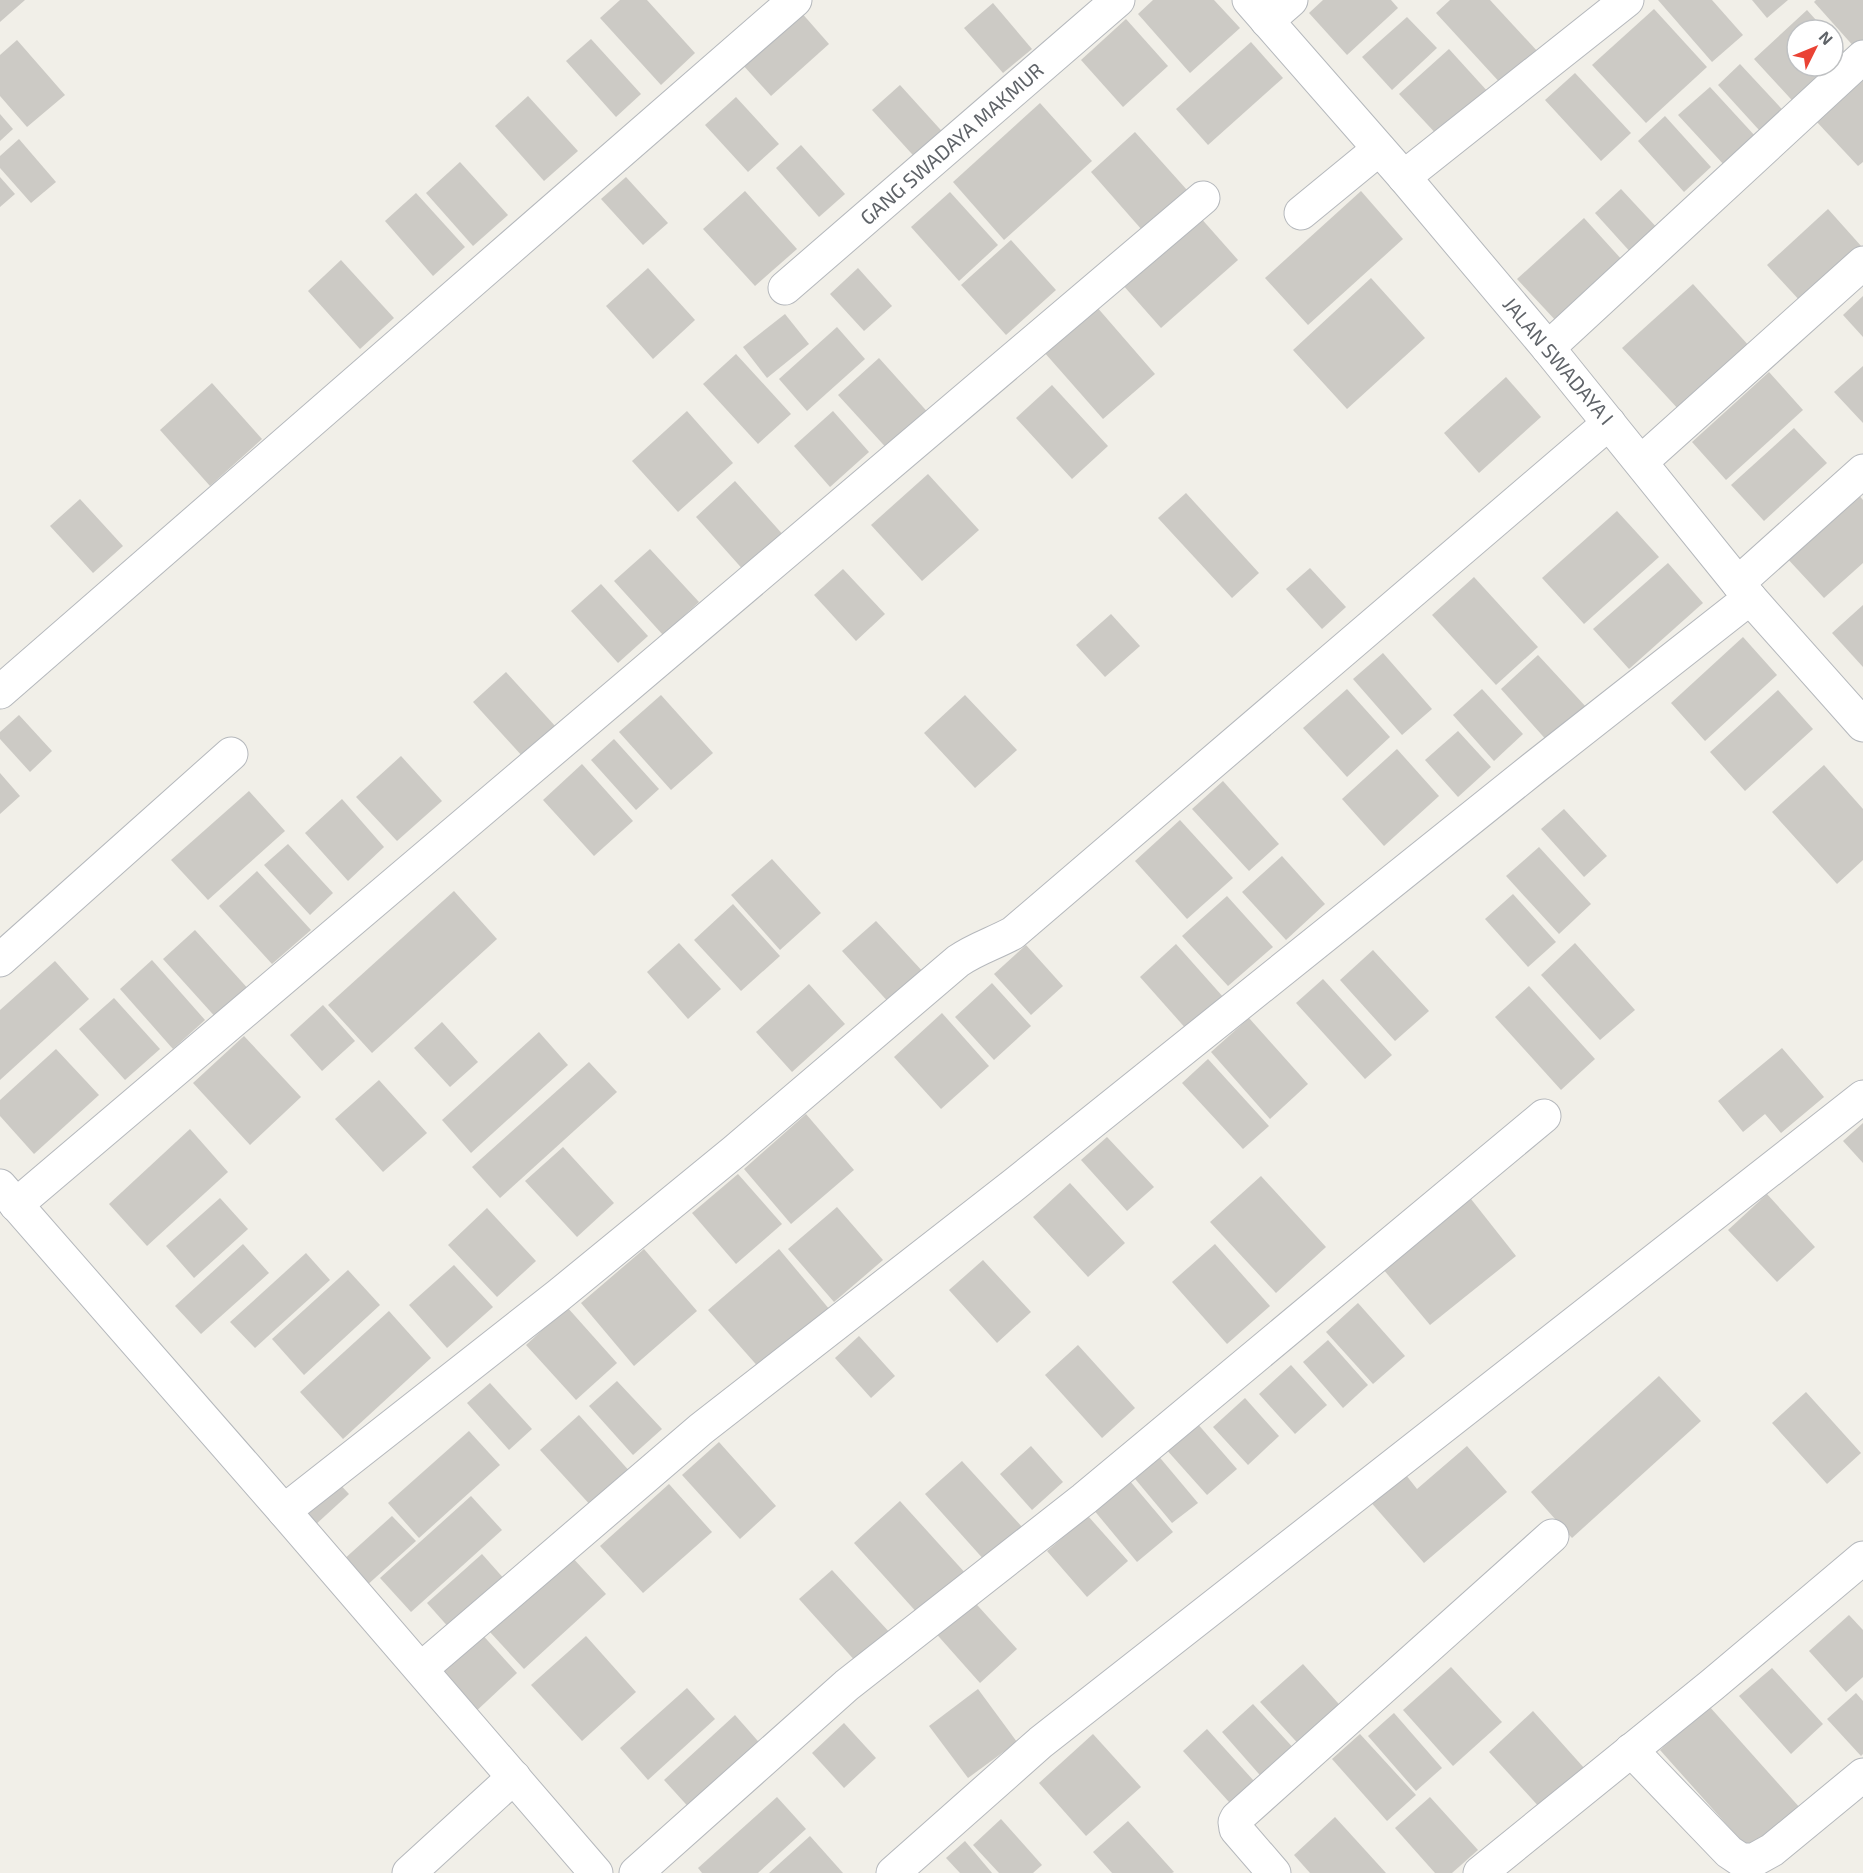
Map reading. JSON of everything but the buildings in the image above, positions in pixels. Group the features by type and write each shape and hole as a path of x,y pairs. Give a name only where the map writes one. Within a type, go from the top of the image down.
{"street":[{"path":"0,692 795,0"},
{"name":"GANG SWADAYA MAKMUR","path":"785,288 1118,0"},
{"path":"1258,10 1291,0"},
{"path":"1404,177 1626,0"},
{"name":"JALAN SWADAYA I","path":"1258,10 1404,177 1548,348 1744,591 1863,724"},
{"path":"1548,348 1863,57"},
{"path":"1301,213 1379,149"},
{"path":"596,1873 284,1510 8,1196 1203,198"},
{"path":"1641,462 1863,263"},
{"path":"284,1510 578,1280 735,1151 958,961 1013,933 1609,423"},
{"path":"421,1669 701,1429 1024,1177 1525,775 1744,591 1863,471"},
{"path":"0,960 231,754"},
{"path":"905,1869 1041,1742 1863,1096"},
{"path":"636,1873 847,1685 1084,1499 1544,1116"},
{"path":"1274,1873 1236,1829 1235,1820 1552,1536"},
{"path":"1480,1873 1712,1685 1863,1558"},
{"path":"1631,1750 1729,1851 1741,1860 1754,1860 1749,1864"},
{"path":"1749,1864 1772,1850 1863,1775"},
{"path":"409,1873 514,1778"}]}
